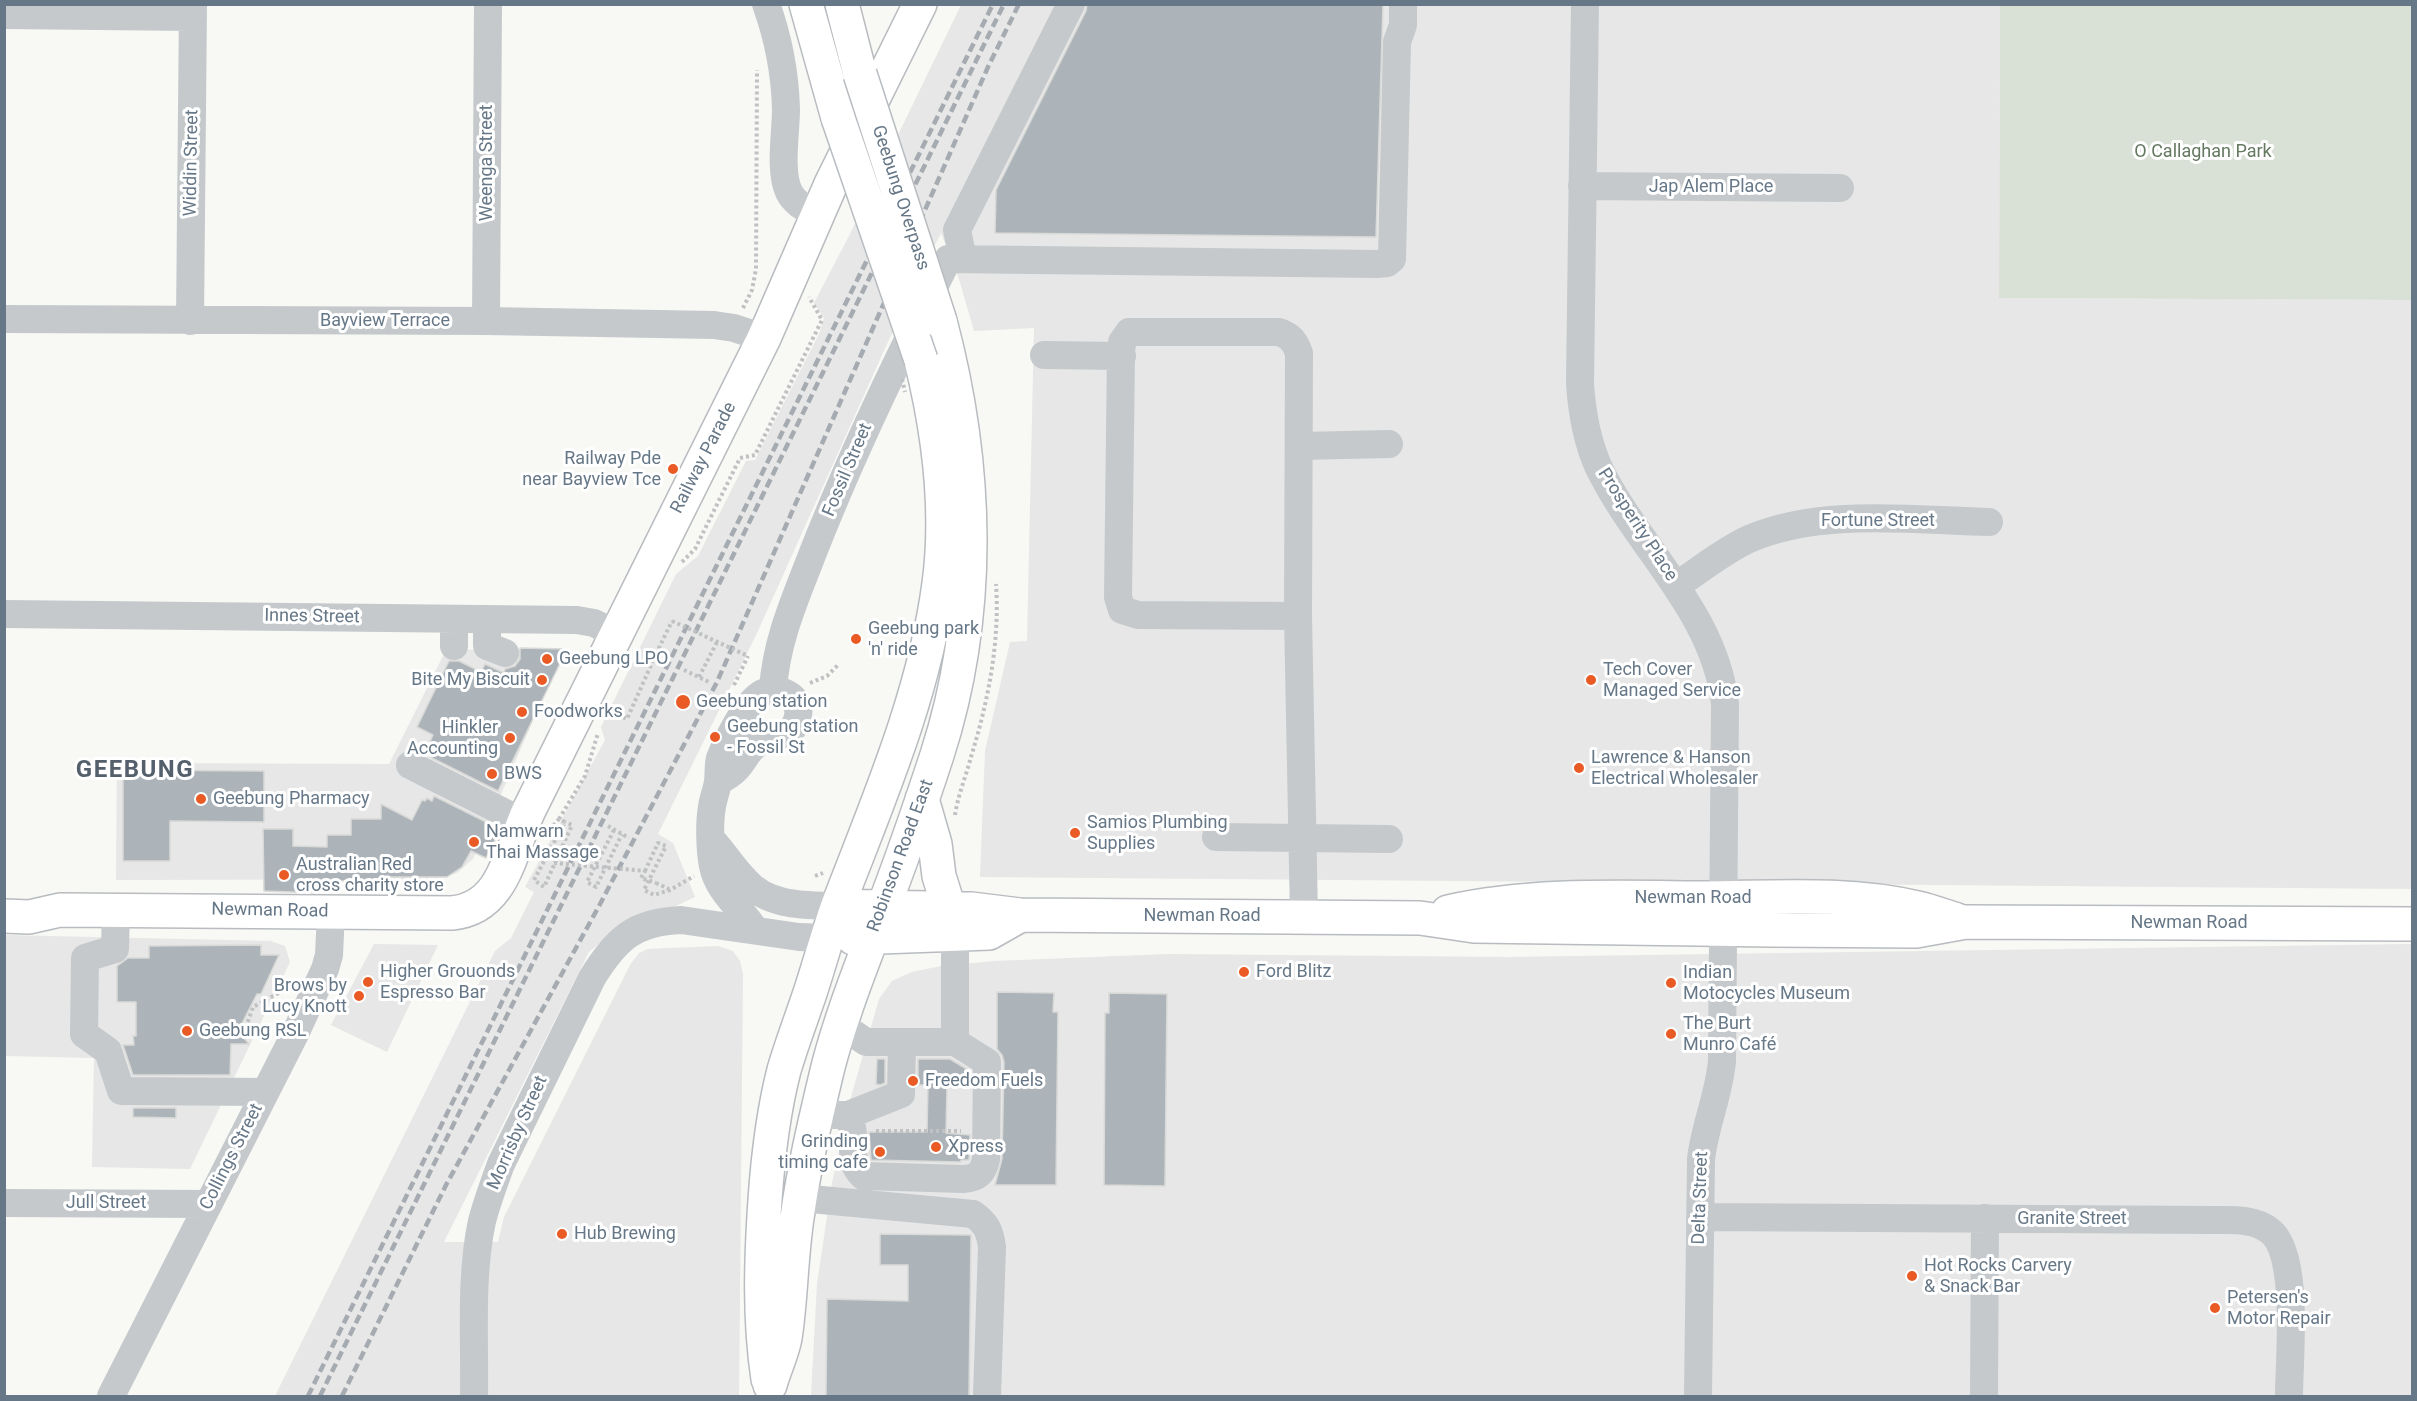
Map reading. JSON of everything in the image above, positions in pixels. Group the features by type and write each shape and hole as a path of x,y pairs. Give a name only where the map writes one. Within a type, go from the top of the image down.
{"main road":[{"name":"Geebung Overpass","path":"806,4 838,118 921,360"},
{"name":"Geebung Overpass","path":"842,4 860,74 940,321"},
{"name":"Railway Parade","path":"479,906 495,891 523,822 764,338 817,215 920,4"},
{"name":"Robinson Road East","path":"769,1391 784,1339 800,1198 816,1115 853,1033 872,938 922,799 949,712 959,669 970,576 969,491 965,442 956,386 940,321"},
{"name":"Robinson Road East","path":"769,1391 762,1335 762,1257 769,1148 784,1072 838,906 863,844 909,712 928,646 939,582 943,542 941,468 936,431 921,360"},
{"path":"922,799 935,844 939,876 952,922"},
{"name":"Newman Road","path":"838,906 884,907 989,933 1020,915 1420,918 1473,906 1547,898 1723,914 1790,898 1870,901 1916,908 1966,922 2412,924"},
{"name":"Newman Road","path":"4,901 29,901 60,910"},
{"name":"Newman Road","path":"4,916 29,917 60,910 452,913 479,906"},
{"name":"Newman Road","path":"827,938 872,938 952,922"}],"street":[{"name":"Weenga Street","path":"486,321 488,4"},
{"path":"766,4 781,59 786,107 786,183 793,198 817,215"},
{"path":"1071,4 957,230 955,259 1387,264 1392,259 1394,250 1397,42 1403,25 1403,4"},
{"name":"Prosperity Place","path":"1585,4 1580,384 1585,426 1598,466 1676,586 1713,653 1722,685 1725,730 1723,914"},
{"path":"4,15 193,11"},
{"name":"Widdin Street","path":"190,321 193,11"},
{"name":"Jap Alem Place","path":"1582,186 1840,188"},
{"name":"Fossil Street","path":"773,690 780,641 854,453 955,259"},
{"name":"Bayview Terrace","path":"4,319 486,321 714,325 734,328 764,338"},
{"path":"1298,616 1138,615 1122,610 1118,597 1122,342 1129,332 1134,330 1279,332 1287,335 1295,343 1299,353 1298,616 1304,917"},
{"path":"1044,355 1122,356"},
{"path":"1300,446 1389,444"},
{"name":"Fortune Street","path":"1676,586 1729,550 1748,540 1795,524 1838,519 1989,522"},
{"name":"Innes Street","path":"4,614 454,632 487,619 587,621 616,634"},
{"path":"487,619 487,646 505,653"},
{"path":"718,782 736,770 756,744 780,736 795,727 798,708 795,700 787,693 773,690 763,692 745,711 719,760 718,782 711,808 713,867 729,898 744,913 755,930"},
{"path":"410,765 523,822"},
{"path":"1216,837 1389,839"},
{"path":"712,840 753,889 796,904 838,906"},
{"path":"116,910 115,949 85,958 84,1034 108,1051 121,1091 266,1092"},
{"name":"Collings Street","path":"111,1396 266,1092 325,969 330,949 331,912"},
{"name":"Delta Street","path":"1698,1396 1702,1143 1722,1068 1723,914"},
{"name":"Newman Road","path":"632,930 648,924 681,920 827,938"},
{"path":"952,922 956,1042"},
{"name":"Morrisby Street","path":"474,1396 476,1262 482,1222 490,1193 501,1164 592,978 605,957 632,930"},
{"path":"853,1033 902,1042 956,1042 987,1062 986,1159 984,1169 975,1178 863,1176 857,1171 853,1161 853,1131 858,1123 901,1094 902,1042"},
{"path":"816,1115 858,1123"},
{"path":"800,1198 973,1214 983,1221 990,1232 992,1247 987,1396"},
{"name":"Jull Street","path":"4,1203 208,1204"},
{"name":"Granite Street","path":"1700,1217 2240,1221 2260,1225 2270,1231 2283,1248 2289,1275 2289,1396"},
{"path":"1984,1396 1985,1218"}],"path":[{"path":"734,328 755,281 757,68"},
{"path":"905,392 907,400"},
{"path":"608,700 604,708 627,719 672,621 748,656 730,693"},
{"path":"699,677 717,642"},
{"path":"656,654 665,659"},
{"path":"810,684 827,676 838,665"},
{"path":"684,670 709,682"},
{"path":"559,819 585,776 599,725"},
{"path":"558,835 534,880 544,887 572,825 565,822"},
{"path":"608,826 629,838"},
{"path":"614,830 587,882 596,887 622,834"},
{"path":"670,890 656,884 641,878 658,843 666,846 644,890 654,896 670,890 698,874"},
{"path":"554,863 645,871"},
{"path":"815,876 830,869"},
{"path":"262,1035 231,1034 238,1026 246,1027 253,1007 286,989"},
{"path":"858,1123 961,1131"}],"shaded area":[{"path":"961,5 2000,5 1999,298 2412,300 2412,889 980,877 985,751 1010,642 1027,641 1034,328 974,331 959,279 941,233 887,344 757,633 658,834 673,843 695,897 618,928 589,952 444,1242 498,1242 504,1217 630,965 639,953 648,949 718,946 733,951 740,961 743,974 739,1396 275,1396 495,951 511,938 534,892 525,887 605,740 601,727 676,574 698,556 746,461 755,460 820,332 824,318 814,303"},
{"path":"564,649 473,859 457,873 439,879 116,880 117,763 389,764 446,650"},
{"path":"5,935 271,941 285,946 290,962 190,1169 92,1167 94,1058 5,1056"},
{"path":"374,944 438,945 387,1052 331,1025"},
{"path":"2412,944 2412,1396 811,1396 817,1284 832,1183 849,1104 879,999 892,981 912,972 941,966 994,961 1169,954 1507,957"}],"green space":[{"name":"O Callaghan Park","path":"2000,5 2412,5 2412,300 1999,298"}],"building":[{"path":"1087,4 1383,4 1376,237 995,233 996,190 1086,11"},
{"path":"520,648 567,649 498,791 432,758 434,752 427,748 433,735 417,727 449,661 459,661 481,672 485,664 504,673 505,669 515,666 520,659"},
{"path":"123,770 264,771 264,822 170,821 170,861 123,861"},
{"path":"434,796 492,825 490,828 499,832 486,858 471,851 462,867 447,877 382,877 382,881 319,881 319,893 264,891 263,829 293,829 293,846 327,847 327,835 351,835 351,819 381,819 381,804 412,820 422,800 425,801 427,798 432,801"},
{"name":"Geebung RSL","path":"261,945 261,955 279,955 261,994 257,994 238,1031 249,1044 231,1044 230,1075 133,1075 123,1045 134,1045 136,1002 117,1002 117,966 128,958 149,958 149,946"},
{"path":"997,992 1054,993 1053,1012 1058,1012 1056,1185 995,1185 1002,1159 1004,1062 997,1049"},
{"path":"1109,993 1167,994 1165,1186 1104,1185 1105,1013 1109,1013"},
{"path":"877,1059 885,1059 885,1083 880,1085 876,1084"},
{"path":"918,1059 950,1059 970,1071 970,1086 947,1086 946,1133 970,1135 969,1160 961,1160 961,1162 871,1160 869,1132 927,1132 928,1085 918,1085"},
{"path":"133,1108 176,1108 176,1118 133,1117"},
{"path":"880,1234 971,1235 969,1396 826,1396 827,1299 908,1301 908,1265 880,1265"}],"railway":[{"path":"308,1396 993,4"},
{"path":"320,1396 1004,4"},
{"path":"342,1396 446,1185 599,906 717,682 988,67 1019,4"}],"place":[{"name":"Railway Pde near Bayview Tce","path":"673,469"},
{"name":"Geebung park 'n' ride","path":"856,639"},
{"name":"Geebung LPO","path":"547,659"},
{"name":"Bite My Biscuit","path":"542,680"},
{"name":"Tech Cover Managed Service","path":"1591,680"},
{"name":"Geebung station","path":"683,702"},
{"name":"Foodworks","path":"522,712"},
{"name":"Geebung station - Fossil St","path":"715,737"},
{"name":"Hinkler Accounting","path":"510,738"},
{"name":"Lawrence & Hanson Electrical Wholesaler","path":"1579,768"},
{"name":"BWS","path":"492,774"},
{"name":"Geebung Pharmacy","path":"201,799"},
{"name":"Samios Plumbing Supplies","path":"1075,833"},
{"name":"Namwarn Thai Massage","path":"474,842"},
{"name":"Australian Red cross charity store","path":"284,875"},
{"name":"Ford Blitz","path":"1244,972"},
{"name":"Higher Grouonds Espresso Bar","path":"368,982"},
{"name":"Indian Motocycles Museum","path":"1671,983"},
{"name":"Brows by Lucy Knott","path":"359,996"},
{"name":"Geebung RSL","path":"187,1031"},
{"name":"The Burt Munro Café","path":"1671,1034"},
{"name":"Freedom Fuels","path":"913,1081"},
{"name":"Xpress","path":"936,1147"},
{"name":"Grinding timing cafe","path":"880,1152"},
{"name":"Hub Brewing","path":"562,1234"},
{"name":"Hot Rocks Carvery & Snack Bar","path":"1912,1276"},
{"name":"Petersen's Motor Repair","path":"2215,1308"}],"district":[{"name":"GEEBUNG","path":"135,771"}]}
